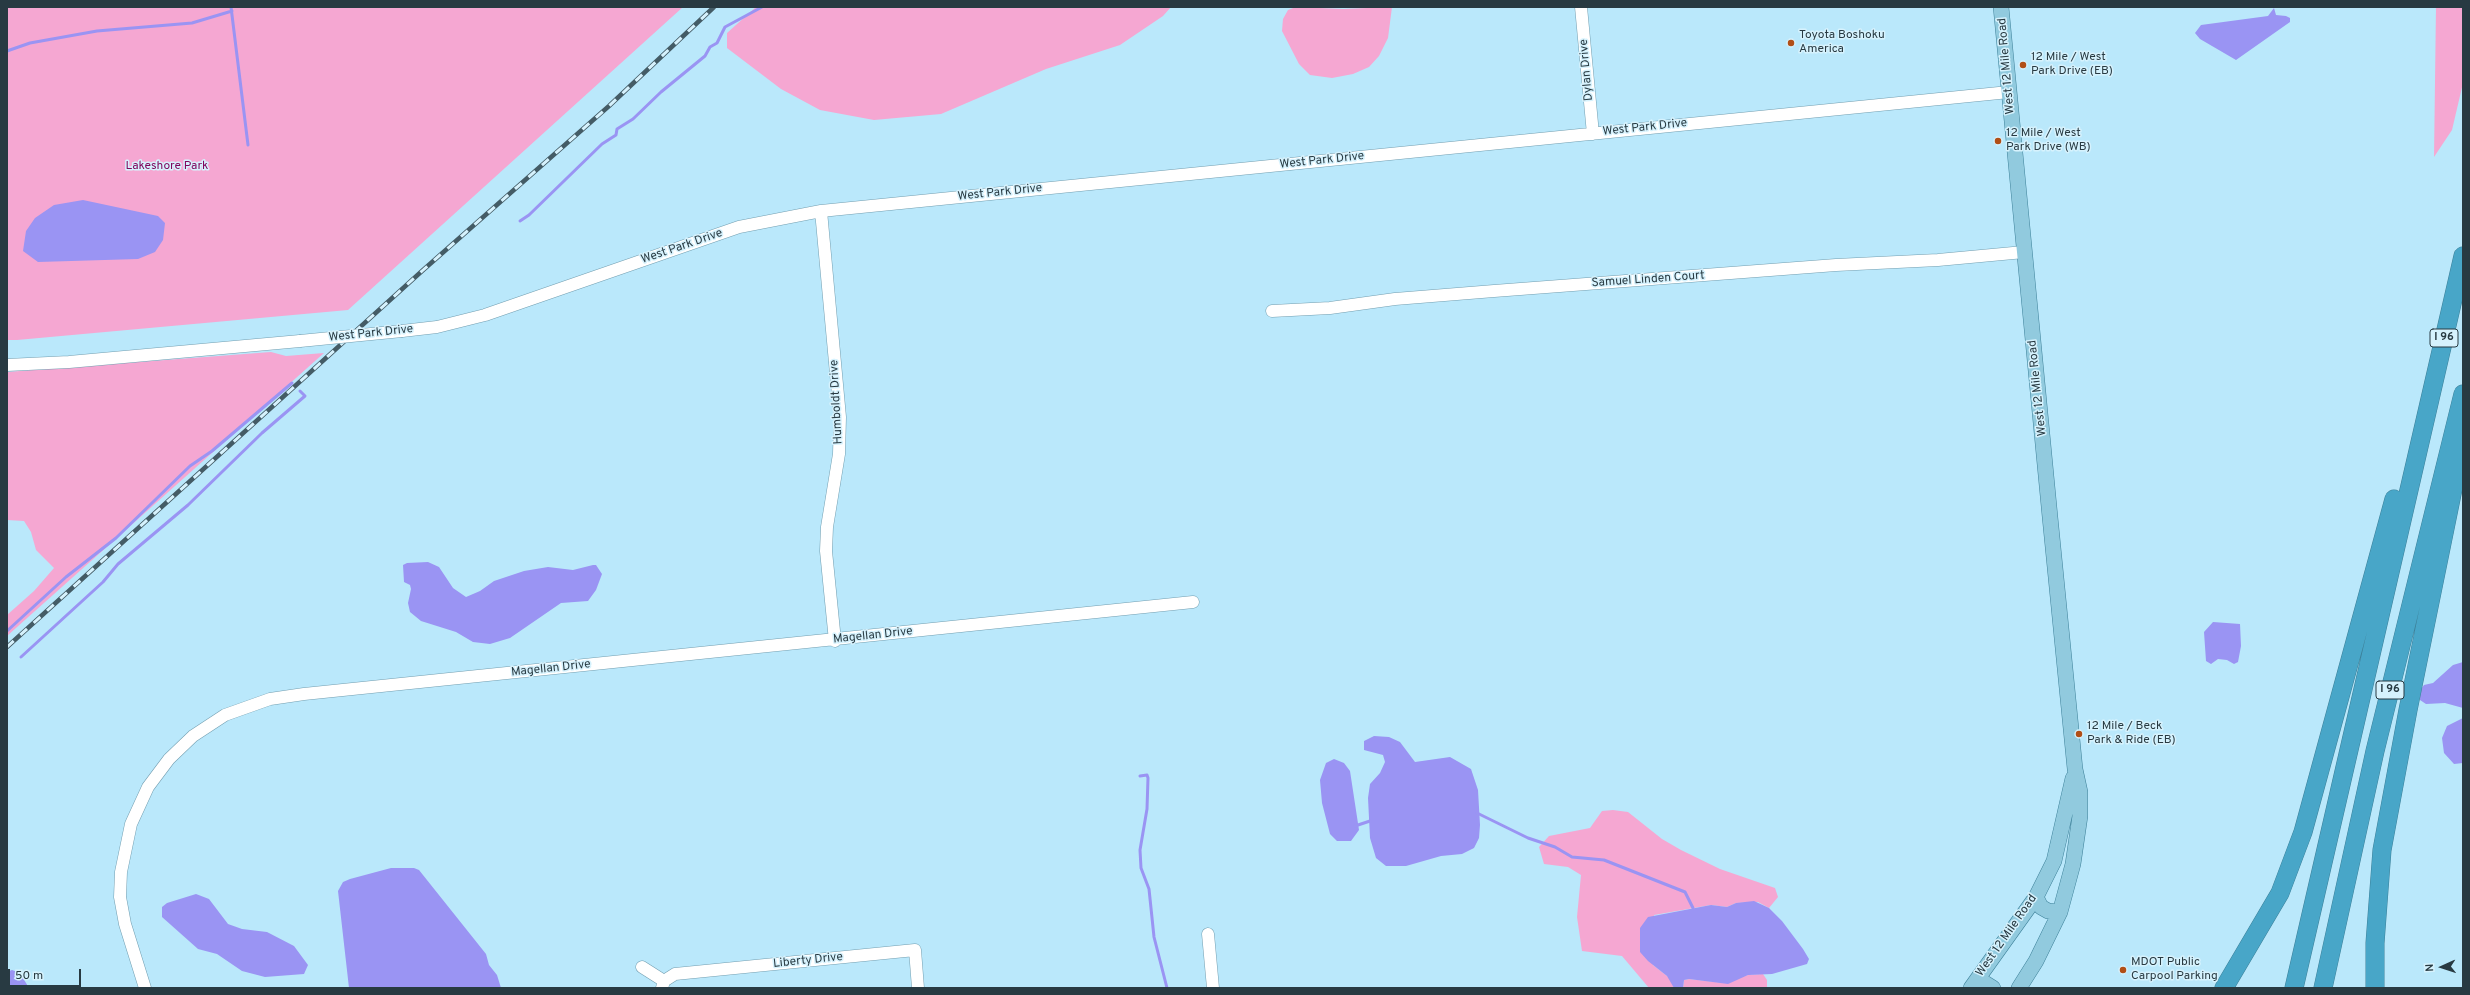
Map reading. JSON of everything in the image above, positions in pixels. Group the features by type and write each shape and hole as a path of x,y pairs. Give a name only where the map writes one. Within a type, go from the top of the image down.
{"highway":[{"name":"I 96","path":"2294,988 2463,256"},
{"name":"I 96","path":"2323,988 2377,743 2463,394"},
{"path":"2224,988 2280,893 2303,832 2403,469 2424,420"},
{"path":"2375,988 2375,943 2382,850 2408,710 2463,440"}],"main road":[{"name":"West 12 Mile Road","path":"2002,7 2024,252 2075,769 2080,792 2080,816 2073,864 2060,912 2036,961 2019,988"},
{"name":"West 12 Mile Road","path":"1973,984 2036,897 2054,861 2075,769"},
{"path":"2036,897 2041,907 2048,911 2060,912"},
{"path":"1973,984 1985,982 1993,988"}],"street":[{"name":"Dylan Drive","path":"1581,7 1593,134"},
{"name":"West Park Drive","path":"7,366 69,362 437,327 492,314 739,227 821,211 2009,92"},
{"name":"Humboldt Drive","path":"821,211 840,417 839,454 827,527 826,551 835,640"},
{"name":"Samuel Linden Court","path":"1272,311 1330,308 1395,299 1494,291 1836,265 1938,260 2024,252"},
{"name":"Magellan Drive","path":"145,988 125,924 120,897 121,872 131,824 148,787 169,759 193,736 225,715 270,699 304,694 1193,602"},
{"path":"1208,934 1213,988"},
{"name":"Liberty Drive","path":"642,967 663,984 675,974 915,950 918,988"}],"green space":[{"name":"Lakeshore Park","path":"7,7 683,7 348,310 7,340"},
{"path":"756,7 1171,7 1163,16 1120,45 1046,69 941,114 874,120 820,110 781,89 727,48 727,33"},
{"path":"1296,7 1343,9 1392,7 1388,38 1379,56 1369,67 1353,74 1332,78 1310,75 1299,64 1282,31 1283,19 1288,10"},
{"path":"2436,7 2463,7 2463,83 2452,130 2434,157"},
{"path":"271,352 286,356 324,353 7,636 7,615 34,591 54,568 36,550 31,532 24,521 7,520 7,372"},
{"path":"1613,810 1628,812 1662,839 1720,869 1775,888 1778,897 1769,908 1758,902 1736,903 1727,907 1711,905 1654,915 1653,965 1671,979 1674,988 1649,988 1622,956 1582,951 1577,917 1581,875 1568,867 1544,864 1539,847 1549,836 1590,828 1602,811"},
{"path":"1763,974 1767,980 1767,988 1683,988 1684,980 1689,979 1724,983 1748,975"}],"shaded area":[{"path":"2274,8 2276,15 2290,18 2290,22 2236,60 2200,39 2195,33 2201,25 2268,16"},
{"path":"83,200 158,216 165,223 163,240 155,252 138,259 38,262 23,251 26,231 35,218 54,205"},
{"path":"428,562 439,567 453,588 466,597 480,591 494,581 524,571 548,567 573,570 596,565 602,574 596,590 588,601 561,603 510,638 490,644 473,642 456,632 421,621 410,612 408,603 411,589 410,585 404,582 403,565 407,563"},
{"path":"2213,622 2240,624 2241,646 2238,662 2234,664 2227,660 2218,659 2211,664 2206,661 2204,632"},
{"path":"2463,662 2463,708 2445,703 2426,704 2420,700 2419,692 2424,685 2433,683 2453,665"},
{"path":"2463,718 2463,763 2454,764 2444,753 2442,738 2447,726"},
{"path":"1374,736 1389,737 1400,742 1415,762 1450,757 1471,769 1478,790 1480,825 1479,838 1474,848 1462,854 1441,856 1406,866 1386,866 1376,858 1370,838 1368,798 1370,784 1380,773 1385,762 1383,755 1364,750 1364,741"},
{"path":"1334,759 1344,763 1350,771 1359,830 1351,841 1337,841 1330,834 1322,803 1320,780 1326,763"},
{"path":"391,868 414,868 419,870 486,954 489,965 497,975 501,988 349,988 338,891 343,882"},
{"path":"196,894 209,899 228,924 242,929 267,932 294,946 308,965 304,974 265,977 242,971 217,954 198,949 162,917 162,907 167,903"},
{"path":"1754,901 1769,908 1782,921 1809,959 1807,964 1772,974 1748,975 1728,984 1689,979 1684,980 1683,988 1674,988 1667,976 1648,961 1640,952 1640,928 1648,917 1711,905 1727,907 1736,903"},
{"path":"12,970 20,973 29,988 7,988 7,972"}],"waterway":[{"path":"231,7 248,145"},
{"path":"520,221 529,215 602,144 616,135 617,129 633,119 661,92 705,56 710,47 717,43 725,27 762,7"},
{"path":"7,51 30,43 97,31 192,23 232,11"},
{"path":"7,631 66,577 116,538 190,466 212,451 292,383"},
{"path":"21,657 103,582 118,564 188,505 262,433 305,396 300,391"},
{"path":"1140,776 1147,775 1148,778 1147,809 1140,850 1141,868 1149,889 1154,937 1167,988"},
{"path":"1477,813 1528,838 1555,847 1572,857 1604,860 1685,892 1693,908"},
{"path":"1355,826 1370,821"}],"railway":[{"path":"7,647 422,271 609,106 714,7"}],"place":[{"name":"Toyota Boshoku America","path":"1791,43"},
{"name":"12 Mile / West Park Drive (EB)","path":"2023,65"},
{"name":"12 Mile / West Park Drive (WB)","path":"1998,141"},
{"name":"12 Mile / Beck Park & Ride (EB)","path":"2079,734"},
{"name":"MDOT Public Carpool Parking","path":"2123,970"}]}
